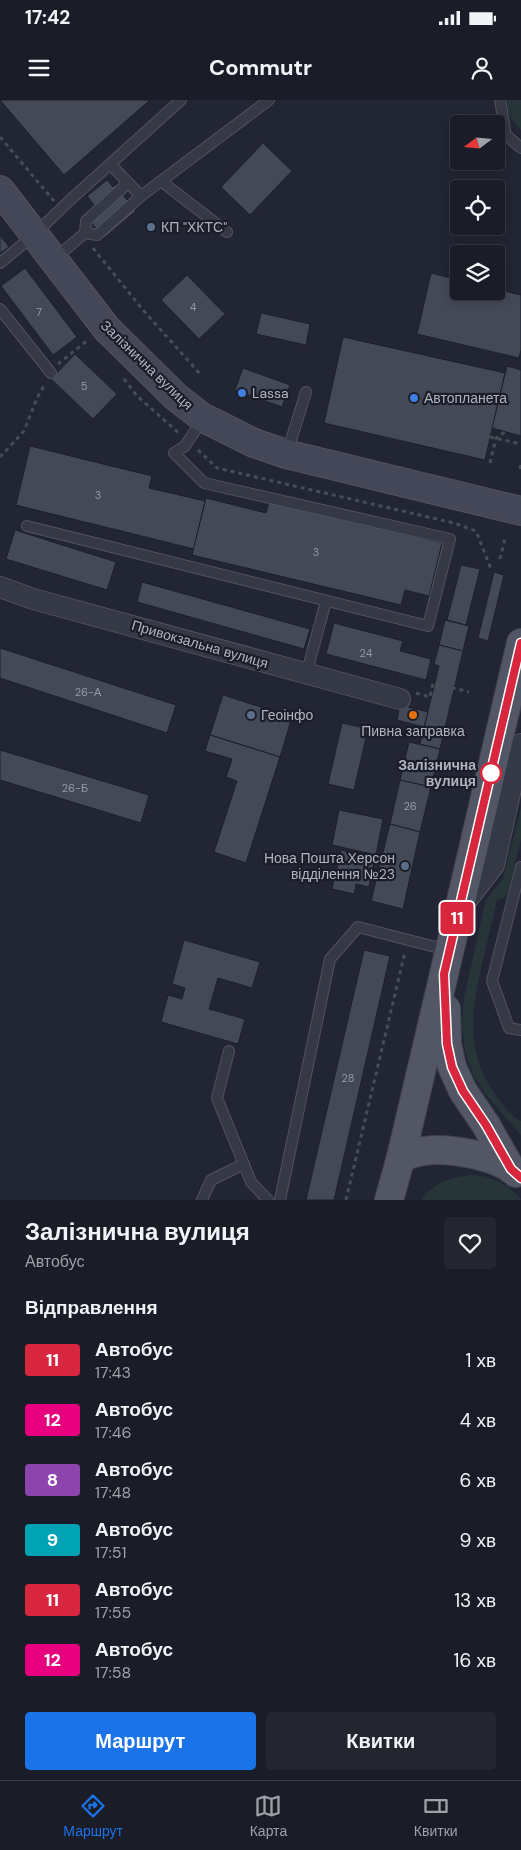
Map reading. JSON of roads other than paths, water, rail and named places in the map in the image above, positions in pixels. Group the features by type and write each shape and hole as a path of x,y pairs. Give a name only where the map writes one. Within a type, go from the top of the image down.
{"main road":[{"path":"389,1200 401,1157 521,643"},
{"path":"447,962 447,1044 452,1067 463,1091 516,1173"},
{"path":"401,1157 424,1151 451,1151 476,1154 516,1173"}],"street":[{"name":"Залізнична вулиця","path":"0,190 105,326 176,397 203,418 254,444 286,454 521,511"},
{"name":"Привокзальна вулиця","path":"0,587 33,599 154,631 306,675 400,699"},
{"path":"459,910 494,865 521,744"}],"lane":[{"path":"0,263 34,235 181,100"},
{"path":"84,234 98,235 140,196 269,100"},
{"path":"500,100 506,134 521,148"},
{"path":"110,164 140,196"},
{"path":"161,181 227,232"},
{"path":"54,259 84,234 86,221 128,183"},
{"path":"0,308 51,373"},
{"path":"286,454 306,392"},
{"path":"27,526 428,626 450,539 204,483 174,453 185,446 203,418"},
{"path":"306,675 326,600"},
{"path":"521,867 492,981 509,1028 521,1030"},
{"path":"280,1200 330,958 358,927 408,939 447,962"},
{"path":"229,1050 217,1098 252,1182 268,1200"},
{"path":"202,1200 212,1180 244,1164"}],"place":[{"name":"КП \"ХКТС\"","path":"151,227"},
{"name":"Lassa","path":"242,393"},
{"name":"Автопланета","path":"414,398"},
{"name":"Геоінфо","path":"251,715"},
{"name":"Пивна заправка","path":"413,715"},
{"name":"Залізнична вулиця","path":"491,773"},
{"name":"Нова Пошта Херсон відділення №23","path":"405,866"}]}
